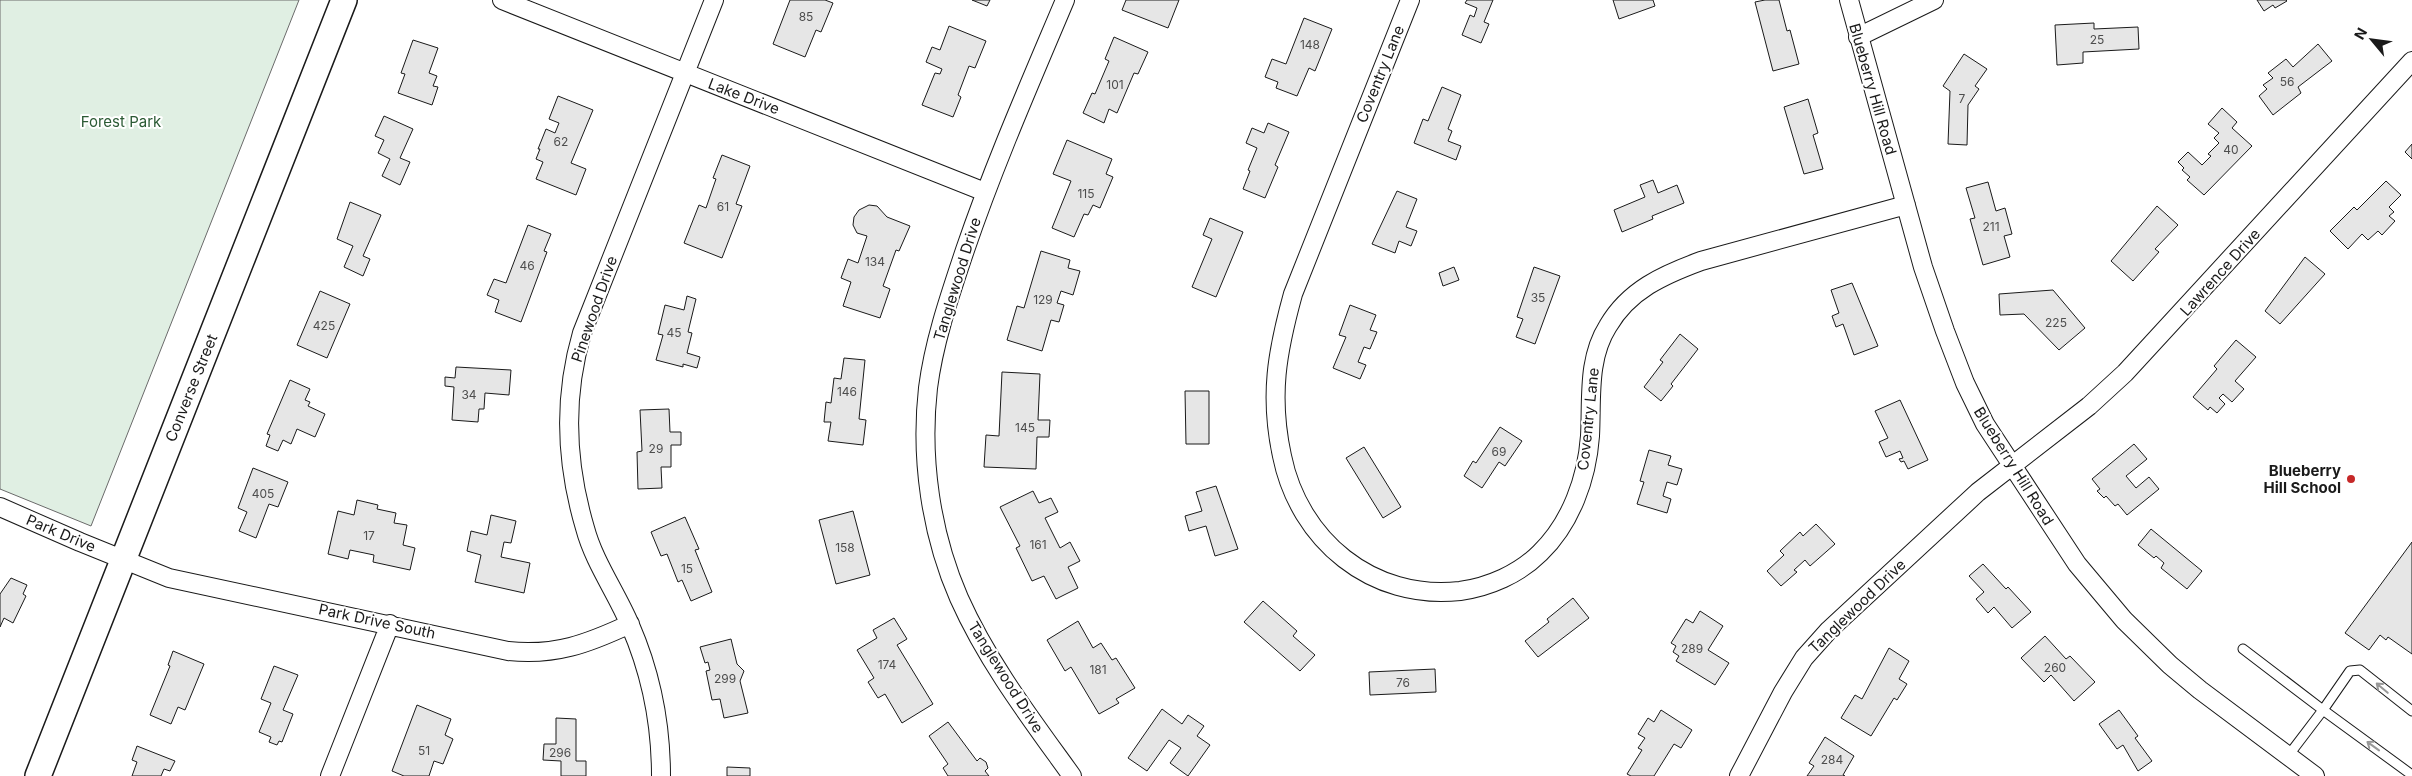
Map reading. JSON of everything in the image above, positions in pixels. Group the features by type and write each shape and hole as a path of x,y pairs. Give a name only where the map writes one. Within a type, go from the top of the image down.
{"main road":[{"name":"Converse Street","path":"38,776 344,0"}],"street":[{"name":"Lake Drive","path":"502,0 985,192"},
{"name":"Pinewood Drive","path":"661,776 657,714 649,676 630,624 585,529 571,462 568,424 571,384 582,334 714,0"},
{"name":"Tanglewood Drive","path":"1065,0 985,192 944,311 931,371 926,444 934,518 947,566 959,598 978,636 1008,686 1072,776"},
{"name":"Coventry Lane","path":"1410,0 1293,294 1280,339 1276,368 1275,400 1278,436 1291,490 1304,515 1330,548 1357,569 1374,578 1393,585 1429,592 1468,590 1509,576 1524,566 1552,541 1575,499 1585,469 1590,435 1594,363 1598,346 1618,310 1644,286 1672,272 1701,261 1906,205"},
{"name":"Blueberry Hill Road","path":"1849,0 1926,276 1965,383 1985,424 2078,564 2124,620 2170,665 2200,690 2315,776"},
{"path":"1858,36 1934,0"},
{"name":"Lawrence Drive","path":"2012,467 2089,406 2149,349 2412,61"},
{"name":"Tanglewood Drive","path":"1739,776 1783,692 1804,658 1829,630 1978,492 2012,467"},
{"name":"Park Drive","path":"0,506 123,559"},
{"name":"Park Drive South","path":"123,559 169,578 527,653 554,652 578,646 630,624"},
{"path":"330,776 390,624"}],"lane":[{"path":"2243,649 2412,775"},
{"path":"2288,756 2350,671 2360,670 2412,711"}],"green space":[{"name":"Forest Park","path":"0,0 299,0 91,526 0,489"}],"building":[{"path":"790,0 825,0 833,3 821,32 816,30 805,57 773,44"},
{"path":"972,0 990,0 987,6"},
{"path":"1126,0 1179,0 1168,28 1122,10"},
{"path":"1467,0 1493,0 1484,22 1489,24 1481,43 1462,35 1470,15 1474,17 1477,8 1465,3"},
{"path":"1613,0 1653,0 1655,6 1619,19"},
{"path":"1779,0 1787,31 1790,30 1799,64 1773,71 1755,2"},
{"path":"2257,0 2287,1 2275,8 2273,5 2264,11"},
{"path":"1304,18 1332,29 1315,71 1309,68 1297,96 1276,88 1278,82 1265,77 1272,59 1286,64"},
{"path":"2094,23 2094,29 2138,27 2139,49 2083,52 2083,63 2057,65 2055,25"},
{"path":"949,26 986,41 975,68 969,66 958,95 961,97 953,117 922,105 935,73 940,74 942,69 926,62 932,47 940,50"},
{"path":"1114,37 1148,52 1138,74 1134,73 1117,113 1109,109 1104,123 1083,113 1092,93 1095,94 1109,61 1105,59"},
{"path":"413,40 438,48 429,73 437,76 433,86 438,87 432,105 398,93 405,74 401,73"},
{"path":"2318,44 2332,61 2298,87 2301,93 2273,115 2259,96 2267,89 2263,85 2273,78 2268,73 2286,59 2293,67"},
{"path":"1964,54 1987,69 1975,86 1979,89 1968,105 1967,145 1948,144 1950,91 1943,86"},
{"path":"1442,87 1461,95 1448,129 1452,131 1448,141 1461,146 1456,160 1414,143 1423,119 1428,121"},
{"path":"558,96 593,110 571,163 586,169 576,195 536,179 543,162 536,159 540,149 538,149 546,129 555,133 559,123 549,119"},
{"path":"1808,99 1818,133 1813,135 1823,169 1804,174 1784,107"},
{"path":"2222,108 2237,122 2232,128 2252,146 2204,195 2187,180 2190,177 2182,170 2184,168 2178,162 2188,152 2202,165 2211,156 2208,154 2219,143 2214,138 2219,133 2208,124"},
{"path":"384,116 413,129 400,158 410,162 400,185 382,176 390,159 378,153 384,140 375,136"},
{"path":"1268,123 1289,132 1275,165 1278,167 1265,198 1243,189 1257,148 1246,143 1252,128 1264,133"},
{"path":"1067,140 1112,159 1106,174 1113,177 1100,208 1093,205 1088,215 1084,214 1074,237 1052,228 1071,181 1053,174"},
{"path":"2412,144 2412,159 2405,152"},
{"path":"722,155 750,166 736,204 742,206 722,258 684,243 699,205 706,208 716,179 713,178"},
{"path":"1653,180 1658,193 1677,185 1684,203 1652,216 1653,219 1622,232 1614,210 1645,197 1640,185"},
{"path":"2386,181 2401,195 2389,207 2394,212 2389,216 2395,221 2382,235 2378,231 2368,240 2362,234 2348,249 2330,231 2354,207 2357,210"},
{"path":"1988,182 1996,211 2005,208 2012,234 2004,236 2010,257 1983,265 1970,219 1975,218 1966,188"},
{"path":"1397,191 1417,199 1406,227 1417,231 1411,246 1399,241 1395,253 1372,244"},
{"path":"350,202 381,215 363,256 370,259 363,276 344,267 353,246 337,239"},
{"path":"869,205 877,206 887,217 910,226 899,251 896,250 883,286 890,289 880,318 843,306 851,282 841,278 848,259 858,263 867,236 857,233 853,225 854,217 859,210"},
{"path":"2157,206 2178,225 2155,249 2159,252 2133,281 2111,261"},
{"path":"1210,218 1243,232 1216,297 1192,287 1212,239 1203,235"},
{"path":"528,225 551,234 544,251 547,252 521,322 495,312 499,300 487,295 494,279 506,283"},
{"path":"1041,251 1070,260 1068,268 1080,271 1073,295 1061,291 1057,303 1064,305 1059,322 1051,320 1042,351 1007,340 1017,306 1024,308"},
{"path":"2305,257 2325,274 2280,324 2265,311"},
{"path":"1454,267 1459,280 1443,286 1439,273"},
{"path":"1534,267 1560,276 1535,344 1516,337 1523,319 1517,317"},
{"path":"1852,283 1878,346 1854,355 1843,324 1836,327 1832,316 1839,313 1831,290"},
{"path":"2053,290 2085,328 2059,350 2024,314 2000,315 1999,294"},
{"path":"320,291 350,304 327,358 297,345"},
{"path":"687,296 696,299 688,332 692,333 687,353 700,357 697,368 683,364 683,367 656,360 663,335 658,334 665,305 684,310"},
{"path":"1350,305 1376,315 1370,330 1377,332 1370,349 1364,347 1358,362 1366,365 1360,379 1333,368 1346,337 1339,335"},
{"path":"1680,334 1698,349 1671,384 1673,386 1661,401 1644,387 1663,362 1660,360"},
{"path":"2236,340 2256,357 2235,381 2244,389 2232,402 2223,394 2219,398 2225,404 2217,413 2210,407 2208,410 2193,397 2217,369 2214,366"},
{"path":"844,358 865,360 859,419 866,420 863,445 828,441 831,422 824,422 826,402 831,403 834,378 841,379"},
{"path":"456,367 511,370 509,395 485,393 484,409 479,409 478,422 452,420 454,387 445,386 445,377 455,378"},
{"path":"1002,372 1040,374 1038,420 1050,420 1049,437 1037,437 1036,469 984,467 986,435 999,436"},
{"path":"290,380 310,389 305,400 310,402 308,406 325,414 315,437 297,429 291,444 283,440 278,451 266,446 270,435 267,434"},
{"path":"1185,391 1209,391 1209,444 1186,444"},
{"path":"1900,400 1928,460 1908,469 1904,461 1901,462 1899,459 1903,458 1900,451 1886,457 1879,442 1888,438 1875,411"},
{"path":"669,409 670,432 681,432 681,445 671,445 671,467 661,467 662,488 638,489 637,452 642,451 640,410"},
{"path":"1500,427 1522,441 1505,466 1499,462 1482,488 1464,476 1473,461 1476,463"},
{"path":"2134,444 2147,459 2126,476 2136,488 2149,477 2159,489 2127,515 2118,504 2115,506 2106,496 2104,498 2097,491 2100,489 2092,479"},
{"path":"1364,447 1401,507 1383,518 1346,458"},
{"path":"1649,450 1671,456 1668,465 1682,469 1677,485 1667,482 1663,496 1671,499 1667,513 1637,504 1644,482 1640,481"},
{"path":"253,468 288,482 278,507 269,504 256,538 239,531 247,512 238,508"},
{"path":"1216,486 1238,549 1215,556 1206,526 1189,531 1185,516 1202,511 1196,492"},
{"path":"1033,491 1039,503 1051,498 1058,512 1045,518 1060,548 1070,542 1080,561 1068,567 1078,588 1056,599 1044,576 1032,581 1016,548 1020,546 1000,507"},
{"path":"357,500 378,505 377,509 396,513 394,523 407,525 403,545 415,548 410,570 373,562 374,555 350,550 348,559 328,554 338,511 354,515"},
{"path":"853,511 870,575 836,584 819,520"},
{"path":"491,515 516,521 511,543 504,542 501,557 530,563 524,593 475,582 481,555 467,551 471,531 487,535"},
{"path":"685,517 699,549 695,550 712,592 691,601 682,580 678,582 667,554 661,556 651,532"},
{"path":"1816,524 1835,544 1810,566 1805,560 1794,570 1797,572 1781,586 1767,571 1784,555 1780,551 1800,532 1803,536"},
{"path":"2151,529 2202,571 2187,589 2161,568 2164,563 2156,556 2154,558 2138,545"},
{"path":"2412,542 2412,654 2388,637 2386,640 2380,635 2369,650 2345,633"},
{"path":"1983,564 2031,612 2012,628 1994,607 1988,613 1976,599 1984,592 1969,576"},
{"path":"11,578 27,585 23,594 26,596 13,623 4,618 0,627 0,594"},
{"path":"1573,598 1589,618 1538,657 1525,641 1549,622 1547,619"},
{"path":"1263,601 1297,631 1293,636 1315,655 1300,671 1244,622"},
{"path":"1700,611 1723,626 1708,650 1729,663 1715,685 1676,661 1679,656 1673,652 1676,646 1671,643 1686,619 1693,623"},
{"path":"894,618 907,639 897,645 933,704 902,723 885,694 878,698 868,682 874,678 857,650 877,638 873,630"},
{"path":"1078,621 1093,648 1101,643 1112,660 1116,658 1135,688 1116,699 1119,703 1099,714 1071,667 1065,671 1047,640"},
{"path":"2045,636 2066,659 2070,656 2095,682 2074,701 2051,675 2044,682 2021,658"},
{"path":"731,639 737,664 744,671 740,681 748,713 724,718 720,699 712,700 706,671 710,670 708,662 705,663 700,647"},
{"path":"1889,648 1909,661 1899,679 1907,684 1897,700 1894,698 1871,736 1841,718 1855,695 1862,699"},
{"path":"173,651 204,664 185,710 178,707 171,724 150,715 170,666 168,665"},
{"path":"274,666 298,675 283,710 293,714 282,742 279,741 277,745 269,742 271,737 259,732 271,703 261,699"},
{"path":"1435,669 1436,692 1370,695 1369,672"},
{"path":"417,705 451,719 445,735 453,739 443,764 434,761 429,776 404,776 392,771"},
{"path":"1162,709 1182,724 1188,715 1204,726 1197,736 1210,745 1188,776 1170,763 1181,748 1169,740 1147,771 1128,758"},
{"path":"1661,710 1692,730 1681,748 1674,744 1654,776 1631,776 1627,774 1642,750 1638,748 1645,738 1638,734 1648,718 1654,722"},
{"path":"2119,710 2138,736 2135,738 2152,761 2138,771 2123,745 2117,749 2099,724"},
{"path":"556,718 576,719 576,761 586,761 586,776 561,776 561,761 543,760 544,744 556,744"},
{"path":"948,722 977,761 980,758 986,762 988,768 985,771 989,776 948,776 943,768 948,764 929,736"},
{"path":"1825,737 1854,756 1843,775 1845,776 1807,776 1814,766 1809,763"},
{"path":"137,746 175,761 170,771 164,769 161,776 132,776 137,762 132,760"},
{"path":"727,767 750,768 750,776 727,776"}],"place":[{"name":"Blueberry Hill School","path":"2351,479"}]}
